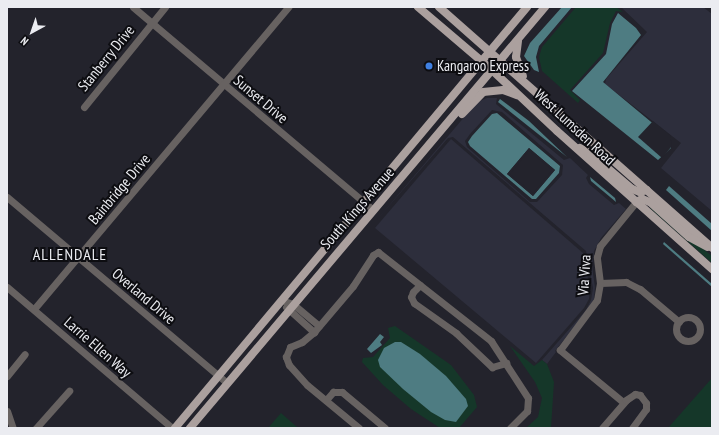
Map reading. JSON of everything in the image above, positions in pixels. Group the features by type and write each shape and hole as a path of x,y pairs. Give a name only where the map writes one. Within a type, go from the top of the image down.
{"main road":[{"name":"West Lumsden Road","path":"418,7 482,61 636,202 712,268"},
{"name":"West Lumsden Road","path":"439,7 491,50 712,248"},
{"name":"South Kings Avenue","path":"175,428 528,7"},
{"name":"South Kings Avenue","path":"190,428 546,7"},
{"path":"519,39 516,57 526,82"},
{"path":"438,134 448,130 484,92 503,90 523,98"},
{"path":"572,144 592,154 632,189 640,192 647,190"},
{"path":"636,202 642,199 650,202 688,237 712,248"}],"street":[{"name":"Sunset Drive","path":"133,7 373,210"},
{"name":"Stanberry Drive","path":"84,107 165,7"},
{"name":"Bainbridge Drive","path":"34,309 224,85 288,7"},
{"name":"Overland Drive","path":"7,197 227,384"},
{"name":"Via Viva","path":"623,402 560,350 590,313 597,300 600,283 596,264 600,246 636,202"},
{"path":"359,428 326,400 289,365 286,357 290,347 302,342 314,332 353,286 373,255 378,252 491,341 528,398 527,411 510,428"},
{"path":"600,283 626,282 650,296 679,322"},
{"path":"420,285 413,292 411,297 414,303 456,333 492,367 506,363"},
{"name":"Larrie Ellen Way","path":"7,287 172,428"},
{"path":"281,300 319,326"},
{"path":"291,307 314,332"},
{"path":"7,376 25,354"},
{"path":"36,428 69,391"},
{"path":"326,400 333,392 342,392 385,428"},
{"path":"602,428 623,402 635,394 644,398 646,403 644,413 632,428"},
{"path":"7,412 13,428"}],"shaded area":[{"path":"621,7 703,7 712,14 712,211 661,168 681,143 605,84 606,79 647,32"},
{"path":"487,98 497,98 496,104 564,160 570,158 588,175 586,178 589,184 614,205 619,203 626,209 601,238 594,251 592,266 595,287 594,299 587,311 555,351 556,352 547,364 542,360 586,310 591,300 593,288 586,251 453,137 448,138 375,222 477,102","holes":["492,110 502,112 563,165 562,175 537,202 530,202 467,147 465,141"]},
{"path":"451,139 583,253 590,289 589,299 584,308 536,363 375,228"}],"green space":[{"path":"576,7 616,7 623,12 616,11 610,23 603,53 570,90 580,100 578,103 542,71 539,57 542,47"},
{"path":"650,208 712,256 712,263"},
{"path":"395,326 451,365 474,395 477,407 459,428 440,428 411,409 383,385 362,362 363,358 373,357 390,338 388,328"},
{"path":"510,346 534,366 542,360 547,364 554,382 551,428 526,428 538,417 542,398 535,382"},
{"path":"712,378 712,428 668,428"},
{"path":"281,413 297,427 268,428"}],"water":[{"path":"562,7 572,7 539,46 536,57 539,72 534,70 524,56 530,43"},
{"path":"618,13 636,28 641,35 603,82 668,136 671,148 658,160 572,91 606,54 612,24"},
{"path":"500,99 529,121 567,157 498,102"},
{"path":"497,113 560,166 559,173 536,199 532,199 470,146 468,142 472,136 492,114","holes":["529,148 555,170 533,196 507,174"]},
{"path":"590,177 615,198 616,202 591,181"},
{"path":"669,186 712,224 712,231 666,190"},
{"path":"664,242 712,284 712,287 663,244"},
{"path":"380,334 384,337 380,342 382,345 371,353 367,349"},
{"path":"395,342 401,342 420,354 446,376 466,399 468,406 456,422 445,420 431,412 403,389 380,367 378,360 384,348"}],"pier":[{"path":"653,121 670,135 672,146 662,158 638,137"},
{"path":"529,148 555,170 533,196 507,174","holes":["529,151 552,170 533,193 510,174"]}],"place":[{"name":"Kangaroo Express","path":"429,66"}],"district":[{"name":"ALLENDALE","path":"70,254"}]}
